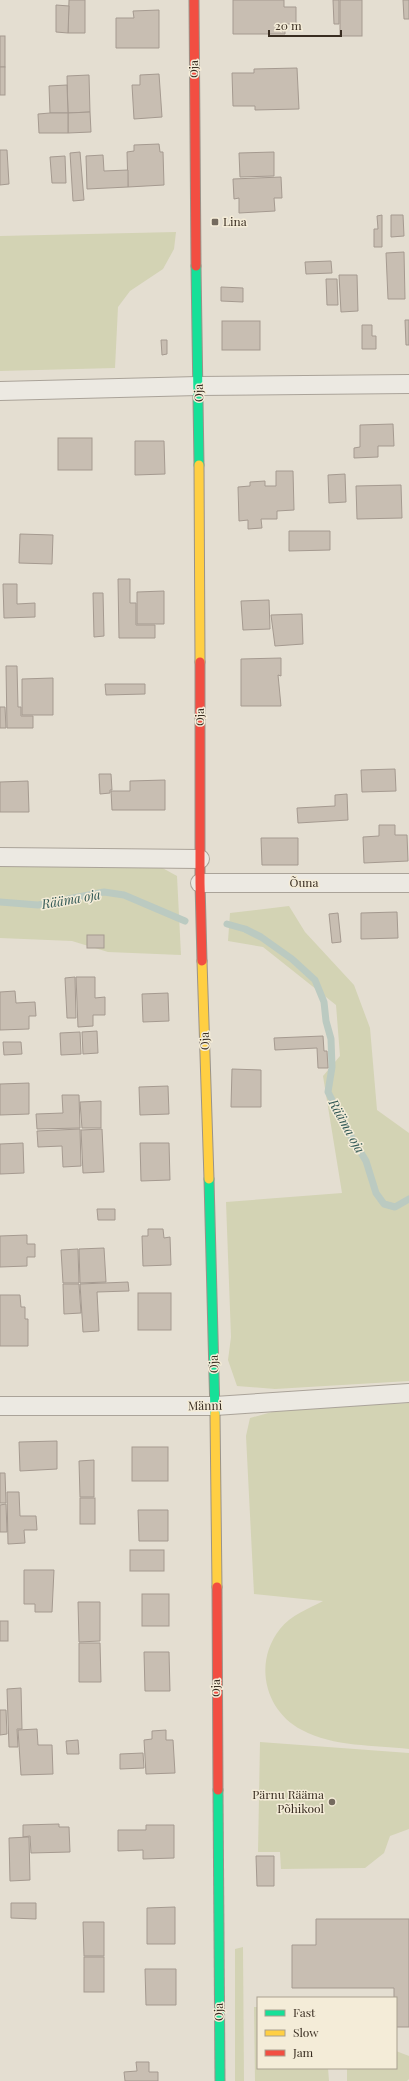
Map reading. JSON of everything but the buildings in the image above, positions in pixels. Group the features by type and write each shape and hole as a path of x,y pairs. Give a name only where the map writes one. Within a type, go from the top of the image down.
{"street":[{"name":"Oja","path":"194,0 198,386 200,883 215,1406 220,2081"},
{"path":"0,391 198,386 409,384"},
{"path":"0,857 200,859"},
{"name":"Õuna","path":"200,883 409,883"},
{"name":"Männi","path":"0,1406 215,1406 409,1393"}],"green space":[{"path":"176,232 174,249 163,269 130,291 118,307 115,368 0,371 0,236"},
{"path":"107,863 157,865 177,876 181,955 108,952 72,941 0,938 0,866"},
{"path":"289,906 305,932 354,985 370,1028 377,1110 409,1133 409,1381 275,1389 237,1386 228,1360 231,1337 226,1202 342,1193 323,1076 340,1056 336,1005 263,947 228,941 230,913"},
{"path":"409,1403 409,1749 327,1740 314,1736 289,1722 279,1711 272,1699 267,1685 265,1671 267,1656 272,1642 280,1629 294,1616 323,1601 254,1594 246,1436 250,1418 279,1410"},
{"path":"260,1742 409,1753 409,1829 390,1836 384,1853 365,1868 281,1869 280,1852 258,1852"},
{"path":"243,1947 244,2081 235,2081 235,1949"},
{"path":"254,2007 257,2007 257,2069 328,2069 329,2081 255,2081"},
{"path":"397,2051 409,2056 409,2079 407,2081 347,2081 347,2069 397,2069"}],"waterway":[{"name":"Rääma oja","path":"0,902 38,905 104,892 124,895 185,921"},
{"name":"Rääma oja","path":"227,924 245,929 261,937 292,959 315,980 324,1002 326,1021 331,1039 332,1067 328,1092 349,1133 366,1161 376,1193 384,1204 395,1207 409,1199"}],"traffic: fast":[{"path":"196,266 199,465"},
{"path":"209,1179 215,1414"},
{"path":"218,1790 220,2081"}],"traffic: slow":[{"path":"199,465 200,662"},
{"path":"202,961 209,1179"},
{"path":"215,1414 217,1587"}],"traffic: jam":[{"path":"194,0 196,266"},
{"path":"200,662 200,883 202,961"},
{"path":"217,1587 218,1790"}],"place":[{"name":"Lina","path":"215,222"},
{"name":"Pärnu Rääma Põhikool","path":"332,1802"}]}
